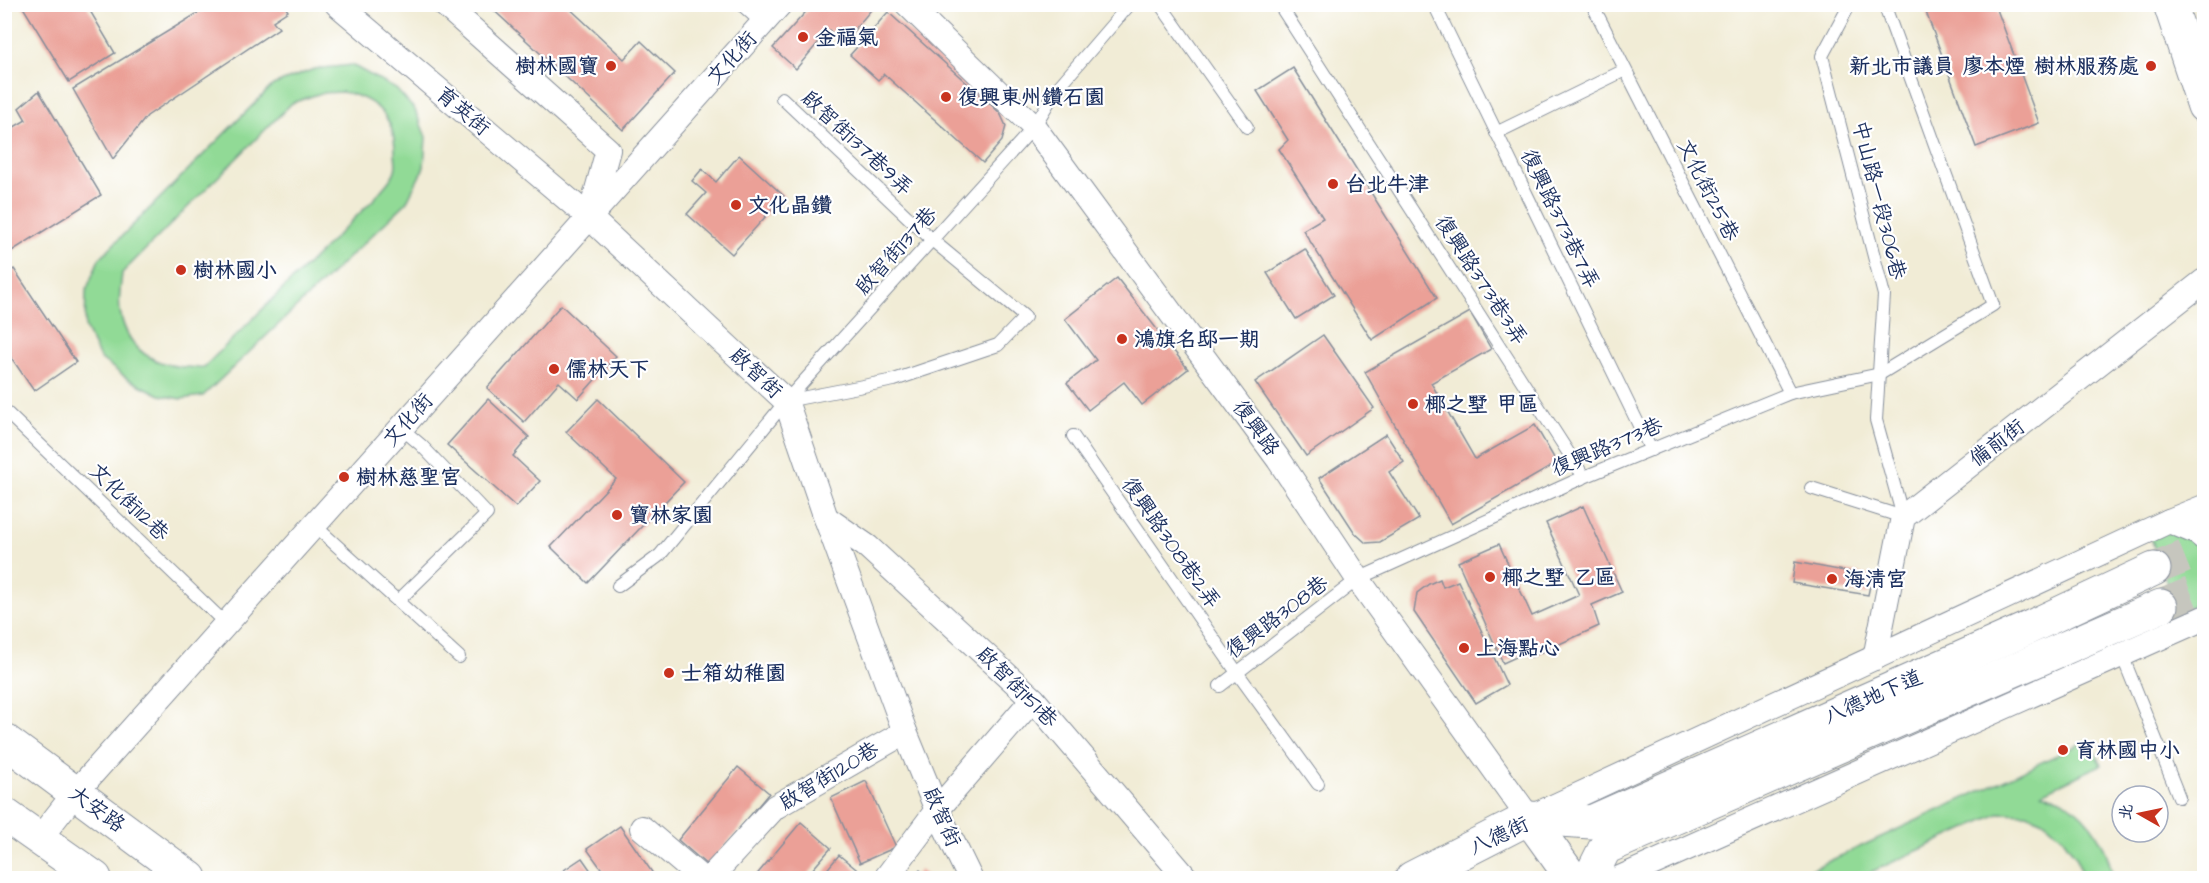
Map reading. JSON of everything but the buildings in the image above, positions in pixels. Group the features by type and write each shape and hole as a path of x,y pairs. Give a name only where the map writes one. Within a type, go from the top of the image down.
{"street":[{"name":"育英街","path":"337,4 590,218"},
{"path":"444,4 609,150 590,218"},
{"name":"文化街","path":"39,839 75,793 780,4"},
{"name":"復興路","path":"907,4 1035,126 1279,460 1358,579 1572,879"},
{"path":"2170,4 2205,106"},
{"name":"啟智街","path":"590,218 786,400 826,518 905,732 937,810 970,879"},
{"name":"備前街","path":"1903,517 2205,282"},
{"path":"1529,818 2169,521 2205,507"},
{"path":"1875,658 1903,517"},
{"name":"啟智街151巷","path":"826,518 868,547 1033,699 1186,879"},
{"path":"2169,521 2205,538"},
{"name":"八德地下道","path":"1598,835 2154,569"},
{"name":"八德地下道","path":"1598,835 2161,606"},
{"path":"1620,879 2205,618"},
{"path":"886,879 937,810 1033,699"},
{"name":"啟智街120巷","path":"710,879 775,807 905,732"},
{"name":"大安路","path":"4,740 190,879"},
{"path":"4,813 92,878"},
{"name":"八德街","path":"1412,879 1529,818 1598,835"},
{"path":"642,828 701,879"},
{"path":"1590,879 1598,835"}],"lane":[{"path":"741,4 763,24"},
{"name":"啟智街137巷","path":"618,586 660,555 786,400 1035,126 1056,90 1130,4"},
{"path":"1160,4 1246,127"},
{"name":"復興路373巷3弄","path":"1279,4 1584,477"},
{"name":"復興路373巷7弄","path":"1434,4 1651,450"},
{"name":"文化街25巷","path":"1592,4 1790,393"},
{"name":"中山路一段306巷","path":"1850,4 1822,56 1884,295 1876,420 1903,517"},
{"name":"復興路373巷","path":"1358,579 1584,477 1790,393 1880,374 1994,305 1884,4"},
{"path":"1496,133 1625,70"},
{"name":"啟智街137巷9弄","path":"782,98 932,240 1025,318 998,345 894,380 786,400"},
{"name":"文化街112巷","path":"4,410 226,624"},
{"path":"398,601 487,514 422,445 401,428"},
{"name":"復興路308巷2弄","path":"1072,436 1318,784"},
{"path":"1811,488 1903,517"},
{"path":"314,525 459,657"},
{"name":"復興路308巷","path":"1220,686 1236,671 1358,579"},
{"path":"2122,655 2179,797"}],"green space":[{"path":"352,65 396,89 415,110 426,137 424,167 406,203 203,396 181,399 160,395 128,379 100,358 85,327 86,291 99,259 273,85 314,69","holes":["342,92 373,104 381,111 387,119 394,139 395,170 376,197 204,367 174,366 149,357 139,349 124,326 120,311 122,273 292,103 321,93"]},
{"path":"2167,530 2200,545 2204,558 2205,581 2201,595 2195,603 2178,616 2150,535"},
{"path":"2089,740 2101,765 2042,793 2059,798 2083,816 2103,845 2113,878 2082,878 2077,858 2062,837 2045,822 2027,814 2000,813 1858,878 1793,878"}],"tunnel":[{"path":"2154,569 2204,549"},
{"path":"2161,606 2204,588"}],"place":[{"name":"金福氣","path":"803,37"},
{"name":"樹林國寶","path":"611,66"},
{"name":"新北市議員 廖本煙 樹林服務處","path":"2151,66"},
{"name":"復興東州鑽石園","path":"946,97"},
{"name":"台北牛津","path":"1333,184"},
{"name":"文化晶鑽","path":"736,205"},
{"name":"樹林國小","path":"181,270"},
{"name":"鴻旗名邸一期","path":"1122,339"},
{"name":"儒林天下","path":"554,369"},
{"name":"椰之墅 甲區","path":"1413,404"},
{"name":"樹林慈聖宮","path":"344,477"},
{"name":"寶林家園","path":"617,515"},
{"name":"椰之墅 乙區","path":"1490,577"},
{"name":"海清宮","path":"1832,579"},
{"name":"上海點心","path":"1464,648"},
{"name":"士箱幼稚園","path":"669,673"},
{"name":"育林國中小","path":"2063,750"}]}
